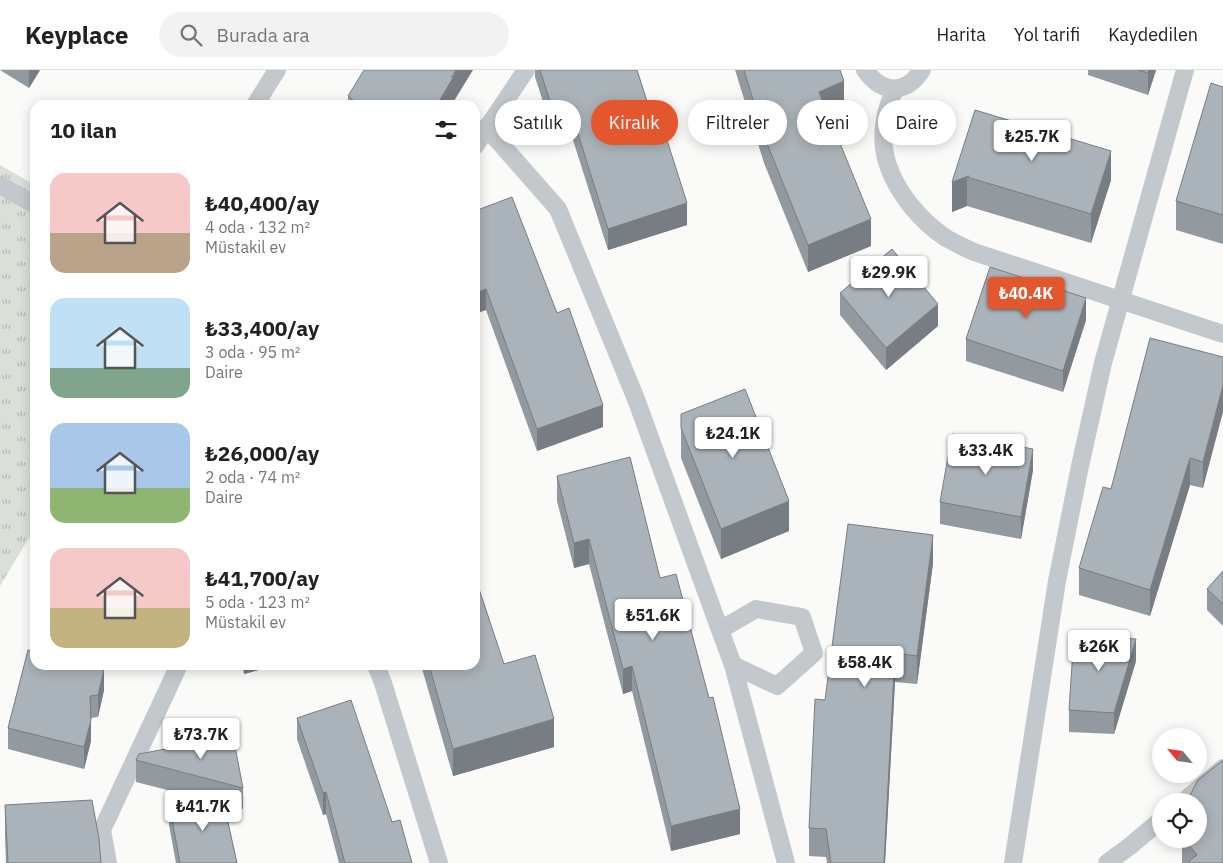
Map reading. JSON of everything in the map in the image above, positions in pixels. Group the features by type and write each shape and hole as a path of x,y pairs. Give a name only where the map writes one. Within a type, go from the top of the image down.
{"lane":[{"path":"258,100 276,70"},
{"path":"480,137 526,70"},
{"path":"866,70 873,80 882,87 895,89 907,86 916,79 922,70"},
{"path":"1013,863 1057,581 1103,362 1186,70"},
{"path":"895,89 887,106 883,124 886,162 900,192 919,216 945,237 974,252 1223,334"},
{"path":"486,127 558,209 636,399 733,665 786,863"},
{"path":"0,185 30,202"},
{"path":"720,630 756,609 802,617 814,653 777,686 733,665"},
{"path":"108,863 102,830 177,670"},
{"path":"378,670 439,863"},
{"path":"1193,793 1223,768"},
{"path":"1107,863 1152,828"}],"green space":[{"path":"0,165 30,182 30,536 0,586"}],"building":[{"path":"364,70 456,70 440,100 353,100 348,96"},
{"path":"540,70 637,70 647,100 591,100 591,145 669,145 687,203 608,229 581,144 581,100 550,100"},
{"path":"744,70 840,70 844,81 819,92 822,100 797,100 797,145 841,145 871,219 808,245 768,145 787,145 787,100 753,100"},
{"path":"1138,70 1149,70 1148,73"},
{"path":"1211,83 1223,87 1223,215 1176,201"},
{"path":"975,110 1111,151 1091,214 967,177 969,176 952,182"},
{"path":"512,197 557,313 569,308 603,405 537,429 486,289 480,291 480,209"},
{"path":"892,249 938,304 886,348 840,293"},
{"path":"990,267 1086,298 1063,371 966,339"},
{"path":"1150,338 1223,357 1223,385 1203,462 1190,458 1150,590 1079,568 1103,487 1111,489"},
{"path":"745,389 789,501 721,529 681,428 681,414"},
{"path":"952,434 1033,449 1021,517 940,502"},
{"path":"630,457 660,578 676,574 709,698 713,697 740,809 671,826 632,666 623,669 589,539 574,543 557,476"},
{"path":"848,524 933,535 917,656 895,653 884,863 831,863 826,829 809,828 815,699 825,700"},
{"path":"1223,571 1223,604 1207,589"},
{"path":"480,592 504,664 535,655 554,719 453,749 430,670 480,670"},
{"path":"1074,635 1136,639 1114,713 1069,710"},
{"path":"28,650 30,650 30,670 104,670 98,695 90,696 91,720 84,747 8,728"},
{"path":"351,700 392,822 400,820 412,863 345,863 326,792 323,793 297,718"},
{"path":"233,736 243,788 136,760 139,754"},
{"path":"1223,760 1223,863 1190,863 1189,861 1197,855 1191,848 1207,848 1207,793 1191,793 1196,783 1208,782 1208,772"},
{"path":"92,800 101,863 8,863 5,805"},
{"path":"223,800 237,863 180,863 169,803"}]}
